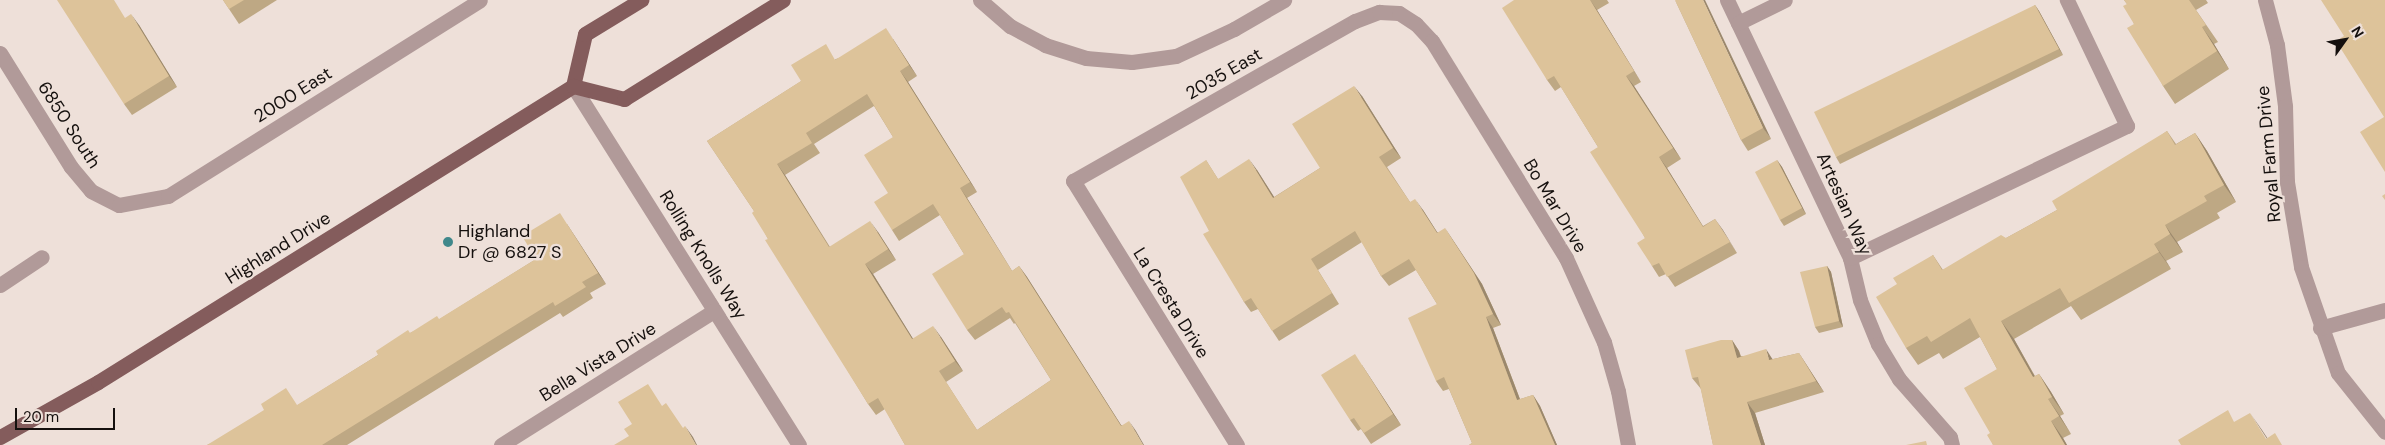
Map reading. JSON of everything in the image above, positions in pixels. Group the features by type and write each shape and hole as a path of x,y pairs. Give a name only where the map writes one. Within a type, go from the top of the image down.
{"main road":[{"path":"641,0 585,34 574,86 624,99 783,0"},
{"name":"Highland Drive","path":"0,438 98,382 574,86"}],"street":[{"name":"2000 East","path":"119,204 168,196 480,0"},
{"path":"980,0 1010,26 1045,45 1086,58 1132,62 1176,56 1234,29 1284,0"},
{"name":"Artesian Way","path":"1727,0 1850,258 1860,300 1878,344 1899,379 1950,437 1952,445"},
{"path":"1738,23 1785,0"},
{"path":"1850,258 2127,126 2067,0"},
{"name":"Royal Farm Drive","path":"2265,0 2276,45 2285,106 2287,182 2301,267 2320,328 2338,372 2385,432"},
{"name":"2035 East","path":"1072,181 1355,21 1379,12 1399,13"},
{"name":"Bo Mar Drive","path":"1399,13 1416,24 1432,41 1566,258 1604,342 1618,391 1628,445"},
{"name":"6850 South","path":"0,53 71,167 91,191 119,204"},
{"name":"Rolling Knolls Way","path":"574,86 799,445"},
{"name":"La Cresta Drive","path":"1072,181 1237,445"},
{"path":"0,285 42,257"},
{"path":"2320,328 2385,310"},
{"name":"Bella Vista Drive","path":"501,445 714,311"}],"building":[{"path":"57,0 114,0 125,18 131,14 169,76 124,104"},
{"path":"223,0 244,0 229,9"},
{"path":"1514,0 1590,0 1634,71 1626,76 1673,148 1659,157 1703,227 1715,219 1730,242 1667,277 1659,263 1652,266 1637,243 1645,238 1590,152 1598,147 1554,76 1547,80 1502,8"},
{"path":"1675,0 1703,0 1763,128 1741,140"},
{"path":"2124,0 2189,0 2206,25 2202,27 2217,51 2163,86 2127,28 2134,24 2123,6 2127,4"},
{"path":"2321,0 2385,0 2385,172 2360,132 2384,117 2336,41 2344,36"},
{"path":"2035,5 2059,49 1836,157 1814,112"},
{"path":"886,28 909,65 900,71 970,182 960,188 1012,271 1019,266 1121,426 1129,421 1143,445 905,445 878,398 868,404 765,240 768,239 752,213 754,211 707,141 801,81 791,65 826,44 835,60","holes":["867,94 893,137 864,155 888,193 874,202 892,230 933,204 964,254 932,274 967,330 1002,307 1006,313 1009,312 1051,380 977,430 939,371 955,361 933,326 912,339 865,264 888,249 870,221 829,247 777,164 812,143 806,133"]},
{"path":"1354,86 1393,148 1379,157 1410,202 1415,199 1437,233 1445,228 1474,273 1493,314 1486,317 1517,400 1533,395 1555,445 1469,445 1472,443 1444,377 1436,381 1408,318 1437,304 1409,259 1381,276 1355,231 1311,259 1332,293 1272,331 1251,298 1244,302 1203,234 1209,231 1180,177 1206,160 1218,179 1249,159 1273,198 1320,168 1292,124"},
{"path":"2167,131 2175,145 2195,133 2224,185 2204,196 2207,201 2165,225 2170,234 2154,244 2159,252 2069,303 2060,288 2001,321 2033,377 2039,374 2052,397 2048,399 2059,416 2051,421 2065,445 1993,445 1987,435 1990,433 1964,388 1997,369 1970,318 1931,342 1927,336 1906,348 1876,297 1897,284 1893,278 1933,255 1942,270 2001,235 2006,238 2057,210 2052,201"},
{"path":"1777,160 1802,208 1780,220 1755,172"},
{"path":"560,213 598,273 582,282 586,287 555,306 553,302 322,445 207,445 264,410 261,404 286,388 297,405 378,355 376,351 408,330 410,333 437,316 439,319 536,259 522,236"},
{"path":"1827,266 1839,321 1815,327 1800,272"},
{"path":"1721,340 1732,340 1737,358 1766,349 1769,360 1799,353 1816,381 1747,402 1761,445 1713,445 1698,377 1692,378 1685,350"},
{"path":"1355,354 1393,414 1364,433 1354,418 1350,420 1321,375"},
{"path":"648,384 662,406 666,403 683,428 685,426 696,445 614,445 629,436 624,429 632,424 618,402"},
{"path":"2228,410 2234,422 2250,413 2266,439 2275,433 2282,445 2181,445 2178,440"},
{"path":"1926,441 1927,445 1906,445"}],"place":[{"name":"Highland Dr @ 6827 S","path":"448,242"}]}
